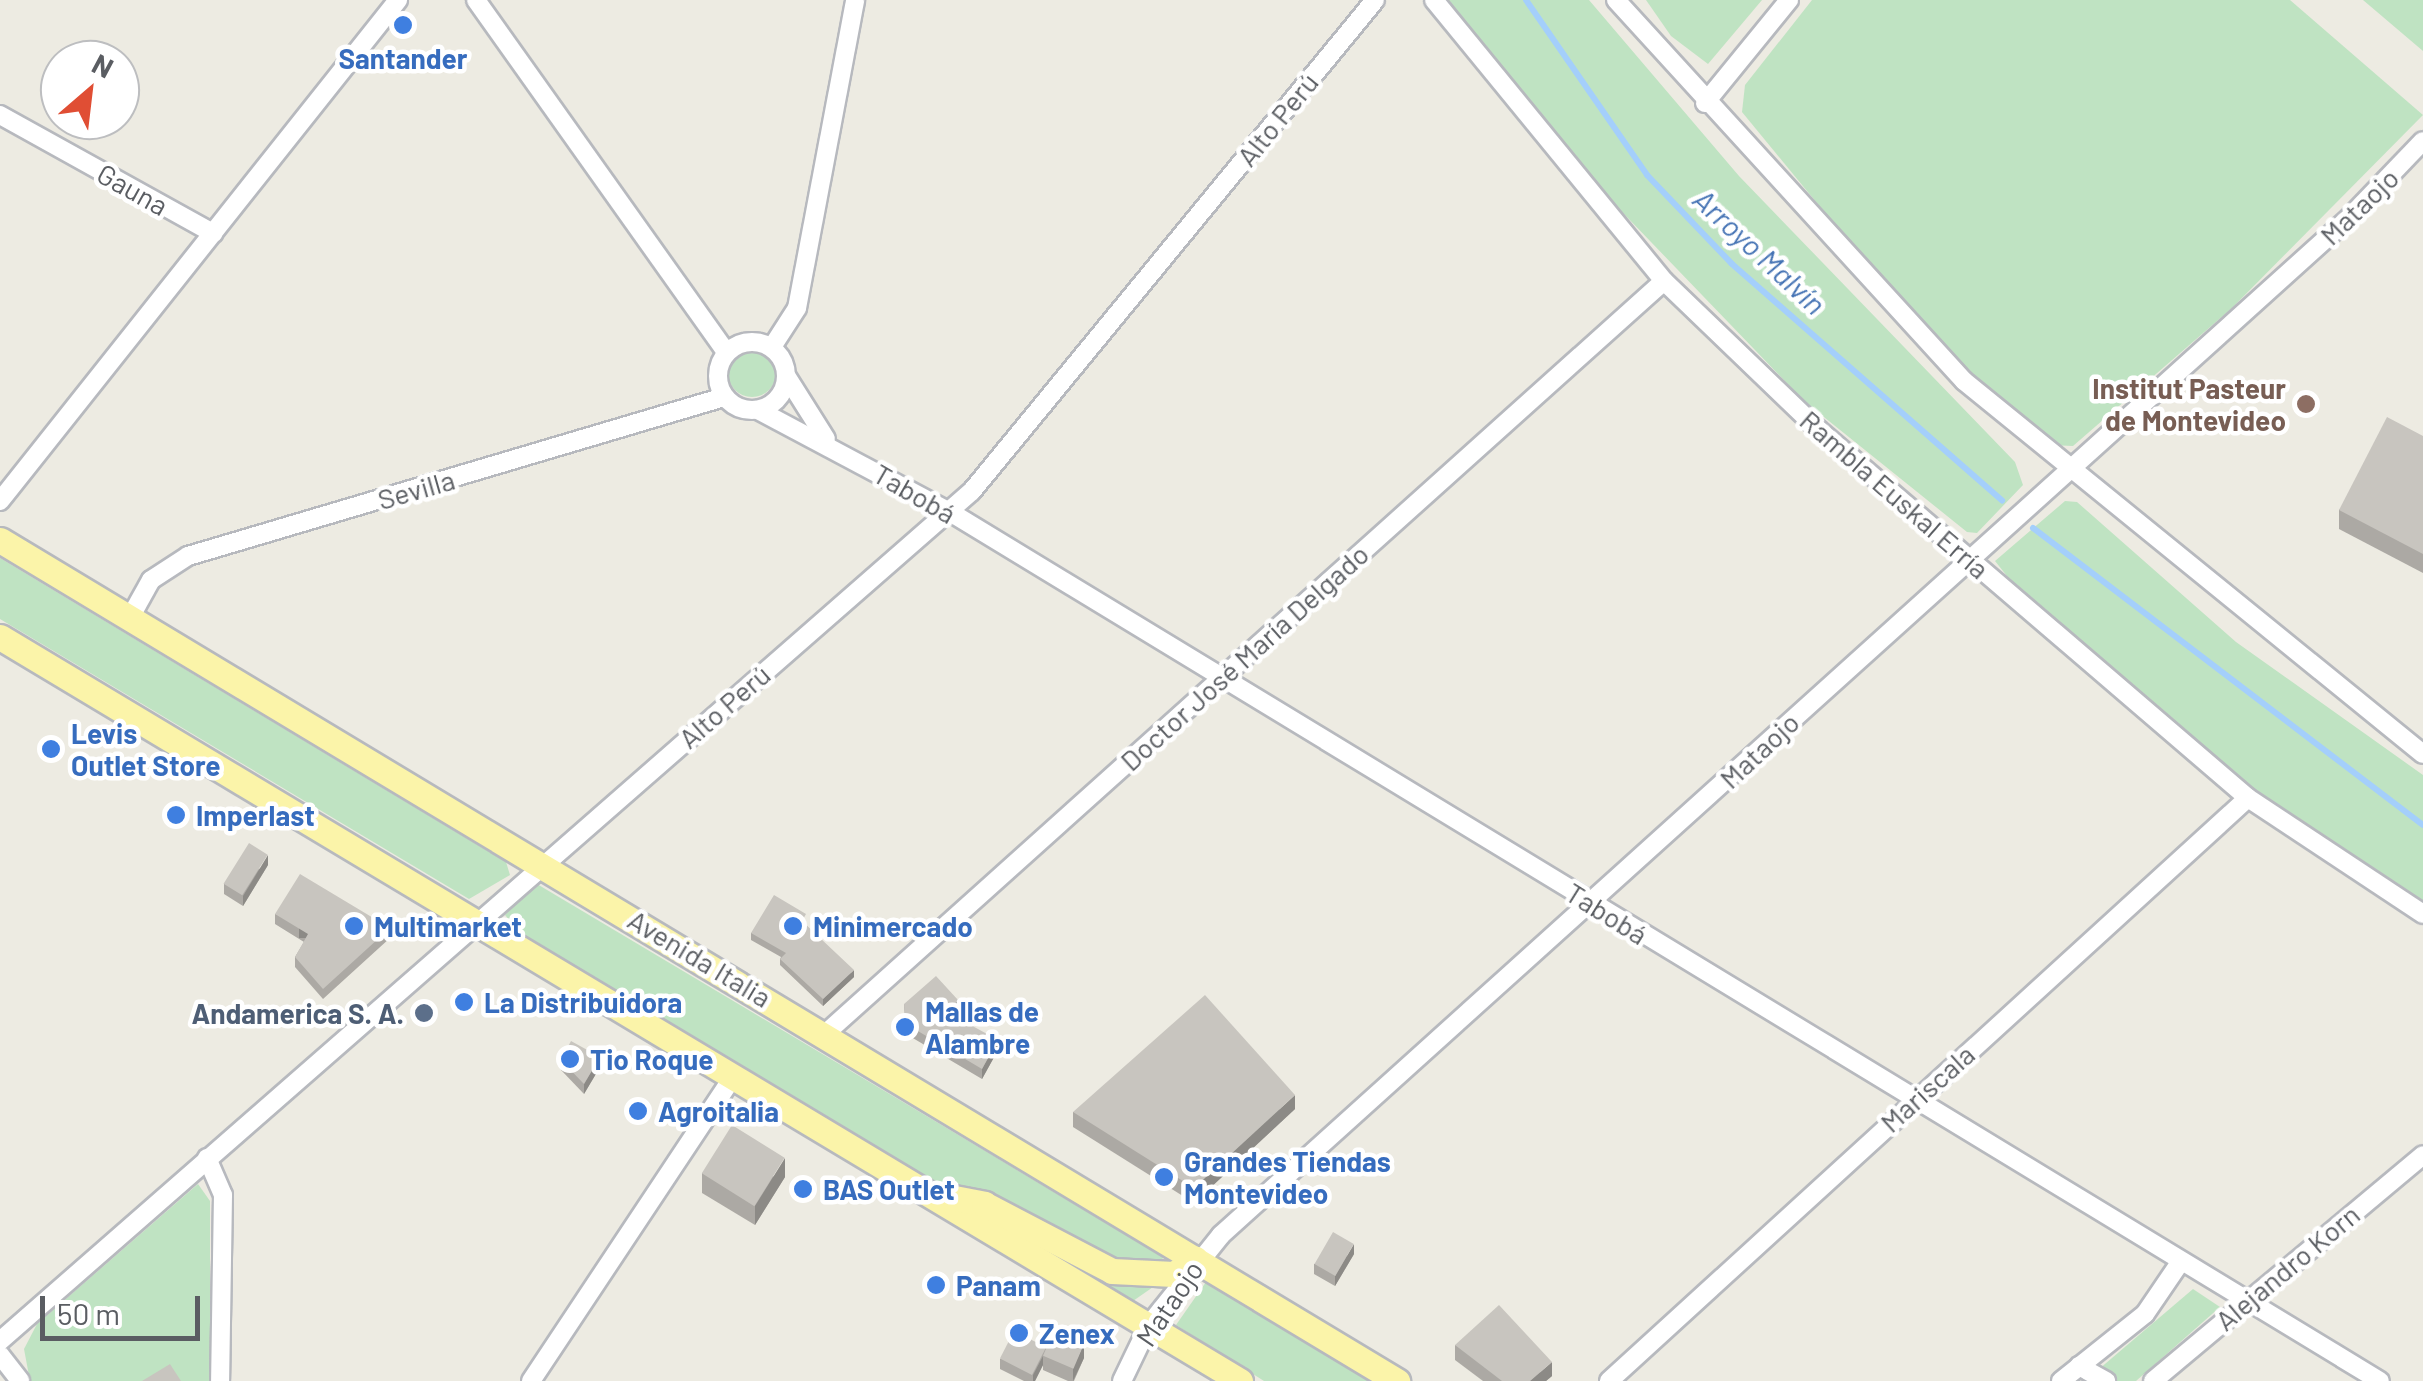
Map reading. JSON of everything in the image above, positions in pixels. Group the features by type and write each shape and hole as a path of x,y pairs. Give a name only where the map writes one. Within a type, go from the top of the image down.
{"main road":[{"name":"Avenida Italia","path":"0,540 542,862 1397,1381"},
{"path":"0,637 1240,1381"},
{"path":"930,1193 984,1204 1112,1270 1174,1274 1195,1260"}],"street":[{"path":"0,501 398,0"},
{"path":"476,0 726,352"},
{"path":"724,396 717,379 726,352 743,342 772,347 797,308 855,0"},
{"name":"Alto Perú","path":"0,1342 475,920 950,512 1375,0"},
{"name":"Rambla Euskal Erría","path":"1434,0 1664,281 1819,430 1970,556 2086,668 2248,798 2423,914"},
{"path":"1616,0 1705,104 1964,381 2070,472 2423,754"},
{"path":"1705,104 1789,0"},
{"name":"Gauna","path":"0,115 212,233"},
{"name":"Mataojo","path":"1122,1381 1148,1325 1195,1260 1970,556 2070,472 2423,141"},
{"name":"Doctor José María Delgado","path":"825,1034 1664,281"},
{"name":"Tabobá","path":"772,347 786,378 833,446"},
{"path":"758,410 778,398 786,378"},
{"name":"Tabobá","path":"724,396 833,446 950,512 1218,680 2380,1381"},
{"name":"Sevilla","path":"130,616 151,580 188,556 724,396"},
{"name":"Mariscala","path":"1609,1381 2248,798"},
{"path":"532,1381 734,1075"},
{"name":"Alejandro Korn","path":"2153,1381 2423,1155"},
{"path":"207,1158 223,1195 220,1381"},
{"path":"2061,1381 2145,1314 2181,1261"},
{"path":"0,1355 20,1381"},
{"path":"2079,1366 2106,1381"}],"green space":[{"path":"1448,0 1589,0 1739,176 2015,462 2023,485 1977,533 1967,532 1804,401 1574,162"},
{"path":"1646,0 1762,0 1708,64 1671,36"},
{"path":"1812,0 2290,0 2423,115 2232,308 2073,446 2050,445 1909,315 1742,112 1745,85"},
{"path":"2363,0 2423,0 2423,51"},
{"path":"752,349 769,356 776,373 769,390 752,397 735,390 728,373 735,356"},
{"path":"2065,501 2077,502 2236,642 2423,775 2423,907 2246,783 2035,611 1995,561"},
{"path":"0,558 506,862 510,875 469,899 0,619"},
{"path":"537,884 1163,1257 1156,1285 1133,1301 520,933 505,915"},
{"path":"198,1184 210,1201 210,1381 30,1381 24,1349 37,1324"},
{"path":"1206,1282 1371,1381 1264,1381 1176,1325"},
{"path":"2193,1289 2220,1307 2136,1381 2085,1381"}],"building":[{"path":"2387,417 2423,436 2423,554 2339,510"},
{"path":"249,843 268,855 242,895 224,884"},
{"path":"300,874 390,928 323,989 295,957 308,934 275,914"},
{"path":"774,895 806,914 802,921 854,970 823,999 780,959 786,953 751,933"},
{"path":"936,976 958,1000 947,1012 998,1040 982,1069 906,1024 904,1004"},
{"path":"1205,995 1295,1095 1194,1188 1073,1112"},
{"path":"571,1041 600,1057 584,1084 561,1060"},
{"path":"732,1125 785,1158 754,1206 702,1173"},
{"path":"1333,1232 1354,1244 1335,1276 1314,1264"},
{"path":"1499,1305 1552,1362 1530,1381 1502,1381 1455,1345"},
{"path":"1054,1330 1084,1343 1073,1369 1043,1356"},
{"path":"1014,1331 1046,1347 1032,1375 1000,1359"},
{"path":"170,1364 181,1381 142,1381"}],"waterway":[{"name":"Arroyo Malvín","path":"1526,0 1647,175 1732,264 2002,500"},
{"name":"Arroyo Malvín","path":"2033,528 2423,825"}],"place":[{"name":"Santander","path":"403,25"},
{"name":"Institut Pasteur de Montevideo","path":"2306,404"},
{"name":"Levis Outlet Store","path":"51,749"},
{"name":"Imperlast","path":"176,815"},
{"name":"Multimarket","path":"354,926"},
{"name":"Minimercado","path":"793,926"},
{"name":"La Distribuidora","path":"464,1002"},
{"name":"Andamerica S. A.","path":"424,1013"},
{"name":"Mallas de Alambre","path":"905,1027"},
{"name":"Tio Roque","path":"570,1059"},
{"name":"Agroitalia","path":"638,1111"},
{"name":"Grandes Tiendas Montevideo","path":"1164,1177"},
{"name":"BAS Outlet","path":"803,1189"},
{"name":"Panam","path":"936,1285"},
{"name":"Zenex","path":"1019,1333"}]}
